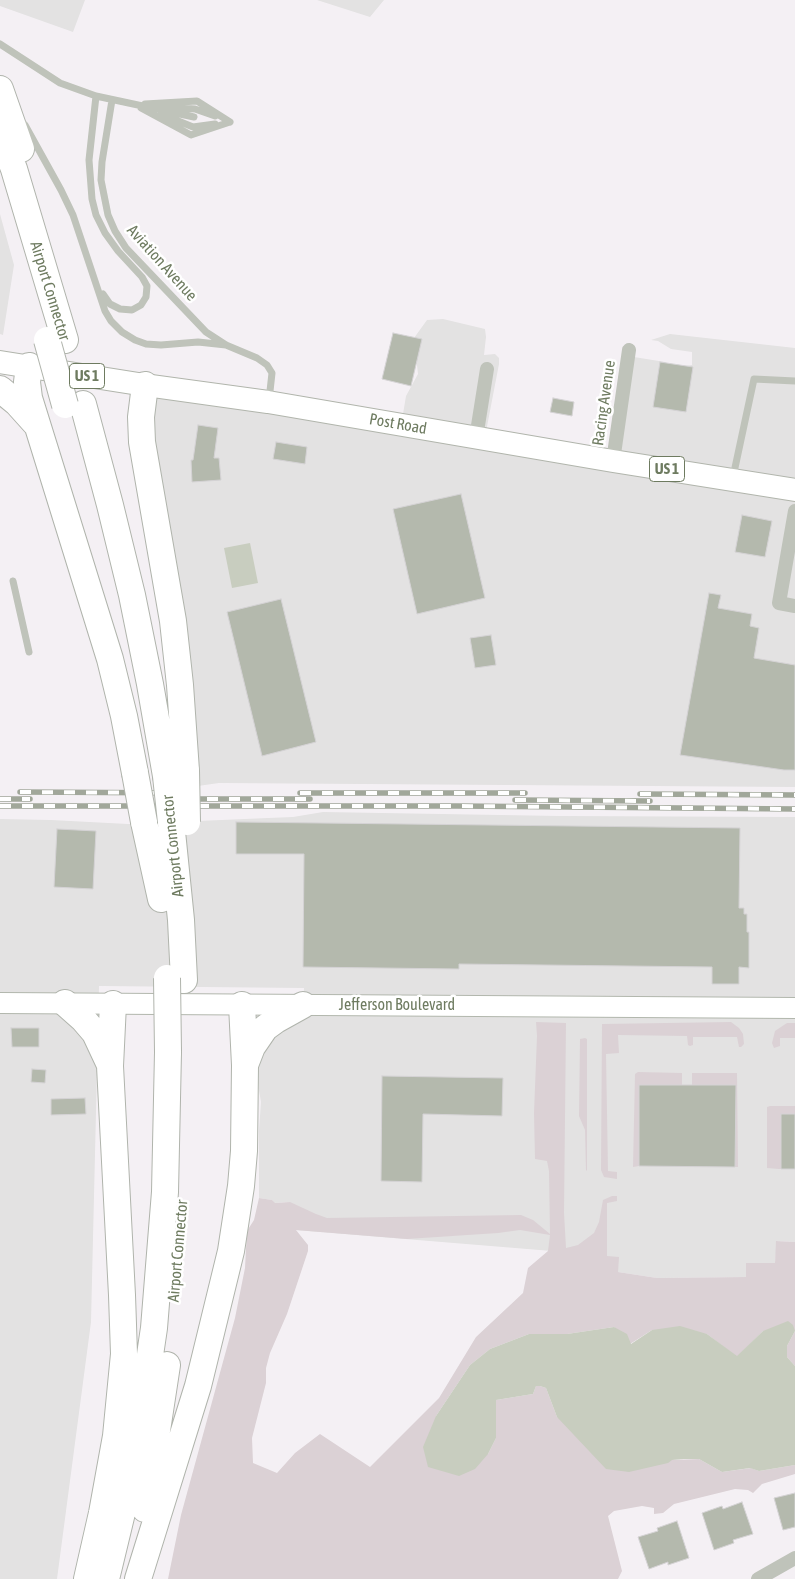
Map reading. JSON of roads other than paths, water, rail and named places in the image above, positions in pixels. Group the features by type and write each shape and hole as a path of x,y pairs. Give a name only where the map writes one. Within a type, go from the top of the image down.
{"highway":[{"path":"0,89 15,130 24,163 43,239 53,297"},
{"name":"Airport Connector","path":"10,125 14,169 53,297 56,340"},
{"name":"Airport Connector","path":"0,169 56,340 74,405 132,677 158,773 164,822 161,899 178,975 177,1053 184,1177 176,1290 154,1460 132,1579"},
{"path":"28,366 28,390 38,428 113,669 124,716 158,773"},
{"path":"145,386 141,417 142,442 173,621 180,694 158,773 164,822 189,888 178,975"},
{"path":"0,389 16,403 38,428"},
{"path":"66,1004 95,1033 110,1066"},
{"path":"87,1579 102,1513 116,1436 124,1354 110,1066 113,1004"},
{"path":"138,1579 198,1386 231,1251 241,1186 244,1151 245,1065 242,1005"},
{"path":"245,1065 252,1047 265,1028 302,1005"},
{"name":"Airport Connector","path":"106,1579 134,1463 154,1328 177,1053"}],"main road":[{"name":"Post Road","path":"0,362 145,386 268,402 795,490"},
{"name":"Jefferson Boulevard","path":"0,1003 795,1008"}],"street":[{"name":"Racing Avenue","path":"613,461 629,350"},
{"path":"476,438 487,369"},
{"path":"795,511 779,603 795,606"},
{"path":"758,1579 795,1558"}],"lane":[{"path":"0,44 60,83 96,96 194,117"},
{"path":"0,89 15,111"},
{"name":"Aviation Avenue","path":"96,96 89,160 92,199 96,215 105,233 118,251 142,277 147,286 146,297 141,305 132,310 120,310 110,304 102,294 96,281"},
{"name":"Aviation Avenue","path":"112,100 101,180 104,198 115,230 126,248 197,324 214,339 226,346 257,358 267,365 272,373 268,402"},
{"path":"134,104 195,109 230,122 193,126 134,104"},
{"path":"10,125 61,190 73,215 111,321 122,332 146,344 161,345 198,342 226,346"},
{"path":"733,480 754,379 795,381"},
{"path":"13,581 29,652"}],"railway":[{"path":"20,792 195,793"},
{"path":"300,793 525,793"},
{"path":"640,794 795,795"},
{"path":"0,799 30,799"},
{"path":"185,799 310,799"},
{"path":"515,800 650,801"},
{"path":"0,806 457,806 795,809"}]}
